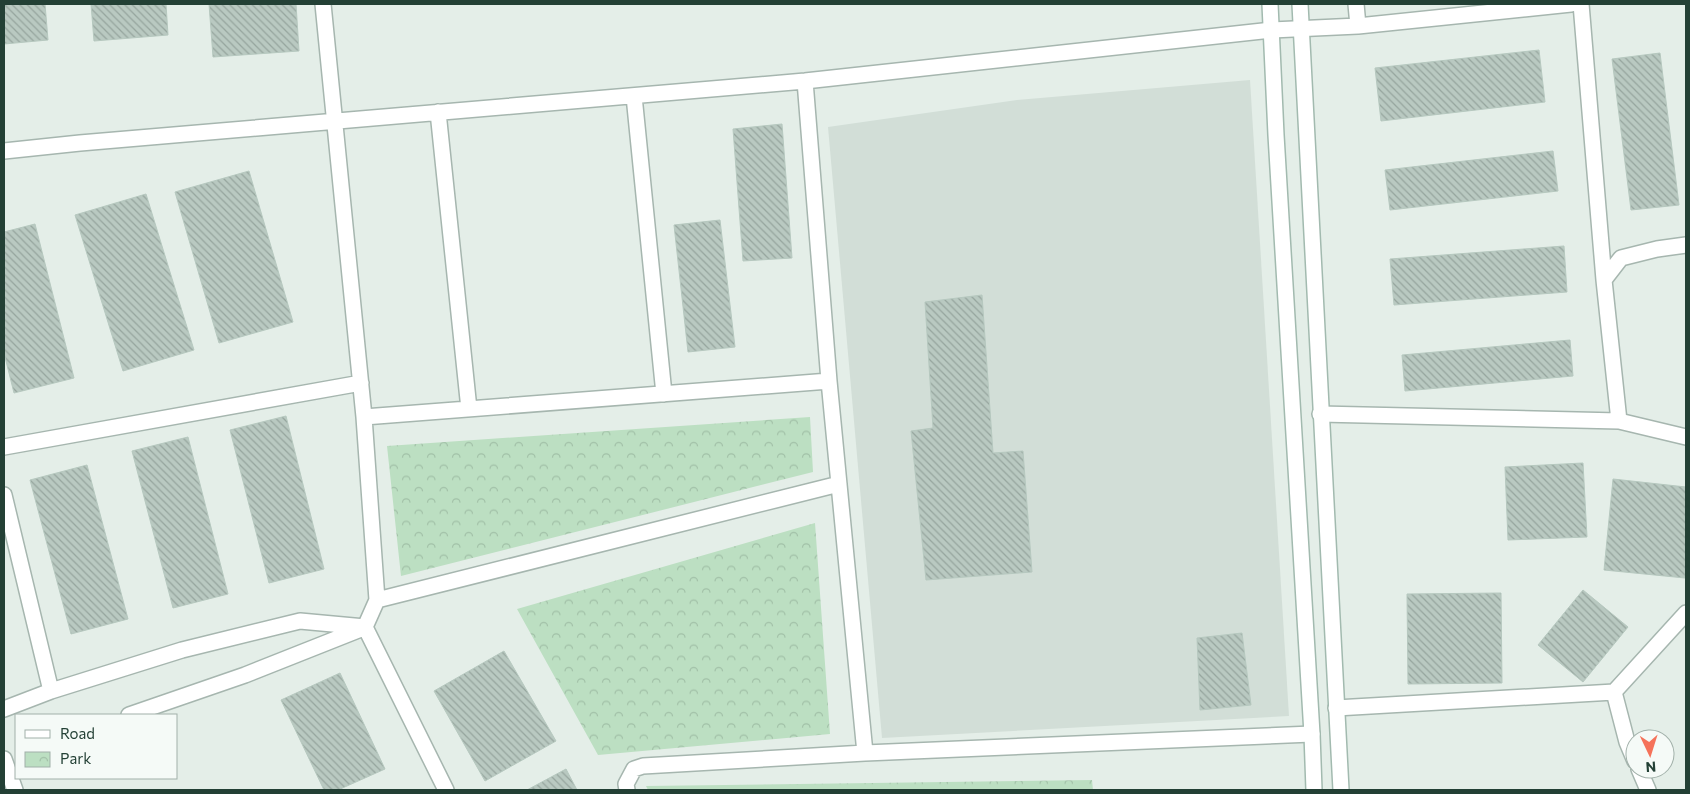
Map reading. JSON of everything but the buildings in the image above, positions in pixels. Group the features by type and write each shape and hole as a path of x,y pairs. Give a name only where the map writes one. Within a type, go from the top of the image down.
{"street":[{"path":"132,714 245,675 365,627 377,600 361,383 323,4"},
{"path":"1270,4 1276,145 1314,790"},
{"path":"1300,4 1341,790"},
{"path":"1356,4 1358,26"},
{"path":"4,151 805,81 1272,30 1358,26 1571,4"},
{"path":"1581,4 1604,280 1619,421"},
{"path":"805,81 829,381 865,753"},
{"path":"634,96 664,394"},
{"path":"438,112 469,409"},
{"path":"1604,280 1621,258 1656,249 1686,245"},
{"path":"364,417 829,381"},
{"path":"4,447 361,383"},
{"path":"1320,414 1619,421 1686,437"},
{"path":"377,600 839,484"},
{"path":"4,495 51,692"},
{"path":"1336,708 1614,692 1686,613"},
{"path":"4,709 182,650 300,621 365,627"},
{"path":"365,627 446,790"},
{"path":"1614,692 1625,734"},
{"path":"627,790 626,784 634,770 643,766 865,753 1312,734"},
{"path":"4,758 16,790"}],"shaded area":[{"path":"1250,80 1289,716 882,738 828,127 1017,100"}],"green space":[{"path":"810,417 813,472 401,576 387,446"},
{"path":"815,523 830,734 598,755 517,609"},
{"path":"1092,780 1093,790 648,790 646,786"}]}
